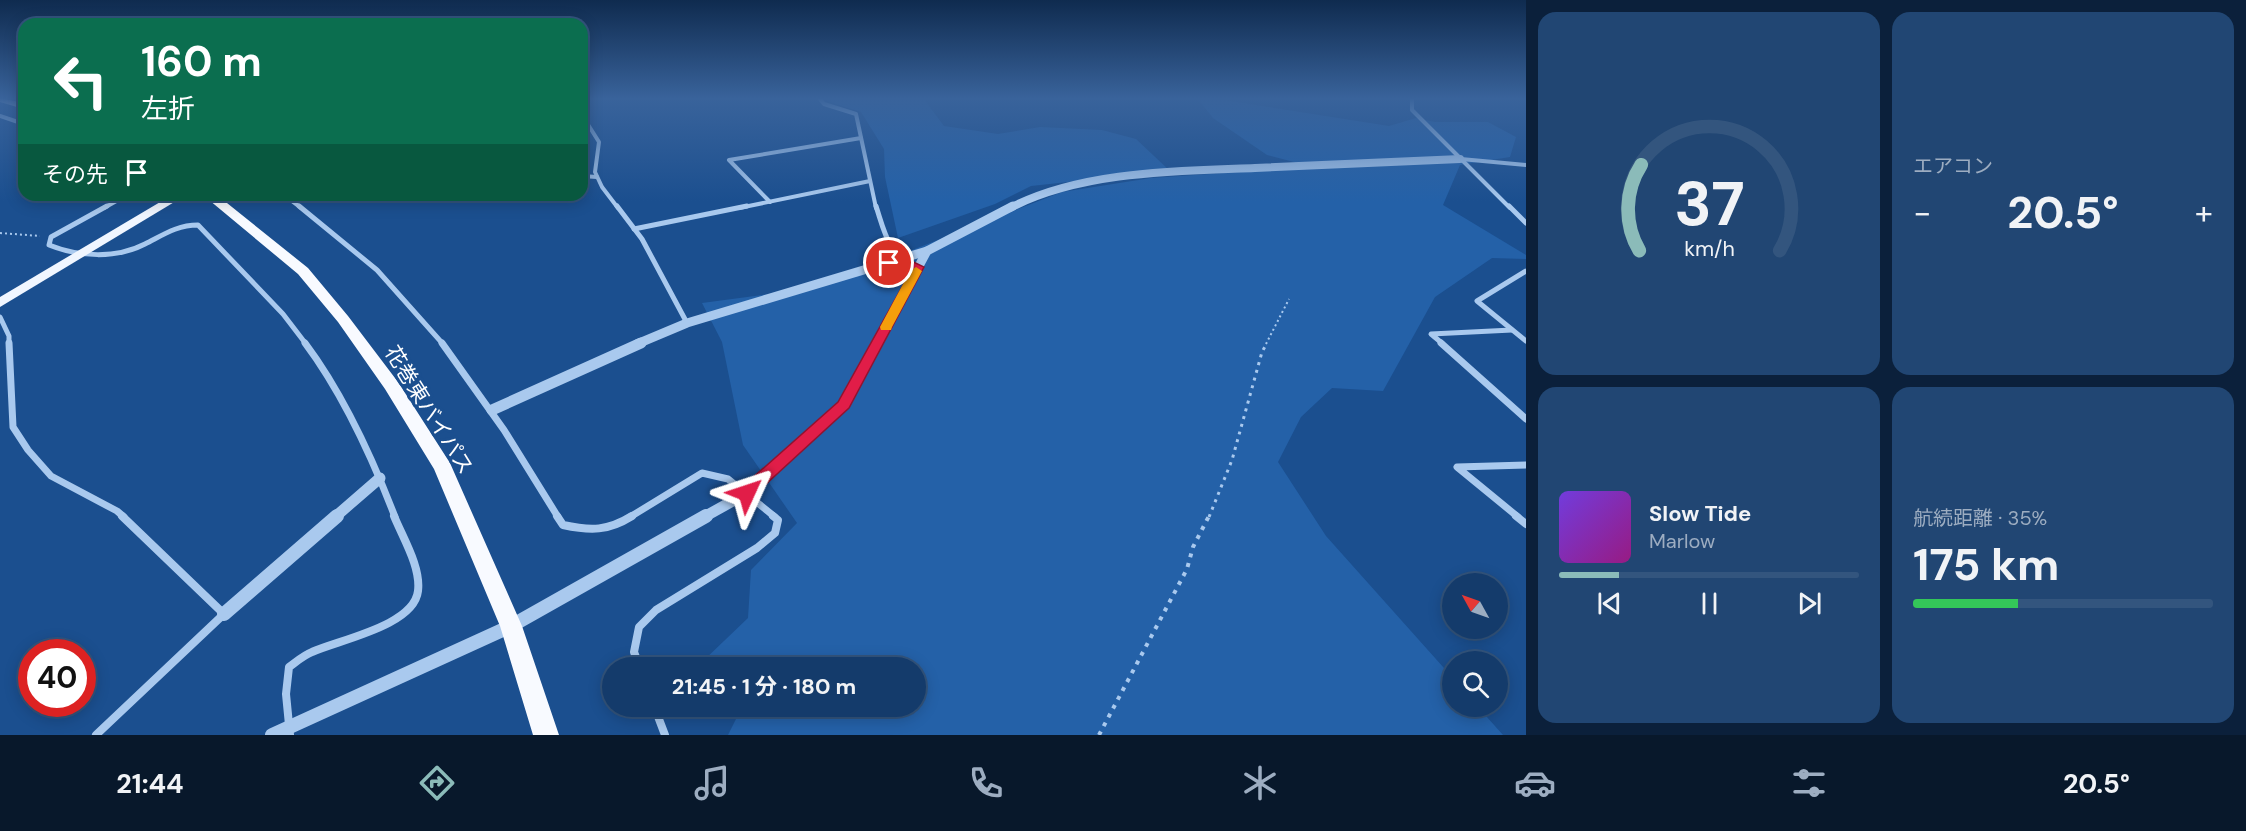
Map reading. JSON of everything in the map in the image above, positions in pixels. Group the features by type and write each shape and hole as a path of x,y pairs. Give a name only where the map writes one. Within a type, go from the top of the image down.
{"highway":[{"name":"花巻東バイパス","path":"216,201 303,271 344,319 392,386 443,468 511,626 546,735"}],"main road":[{"path":"0,303 170,201"}],"street":[{"path":"593,132 599,141 595,172 597,177 634,230 687,323"},
{"path":"860,132 870,181 888,245 901,260 918,267"},
{"path":"1434,132 1526,223"},
{"path":"770,202 729,160 861,138"},
{"path":"492,410 687,323 927,251 1024,200 1102,178 1200,170 1460,159 1526,165"},
{"path":"588,176 597,177"},
{"path":"634,230 870,181"},
{"path":"116,201 51,237 49,244 81,253 103,255 122,253 170,229 187,224 198,225 283,314 328,373 380,478 417,572 418,593 407,610 386,626 311,652 289,667 286,694 290,731"},
{"path":"291,201 388,281 435,334 492,410 563,525 586,530 616,526 702,473 728,479 778,520 775,533 757,548 656,610 639,627 634,652 636,657"},
{"path":"272,735 290,731 511,626 747,493 844,405 927,251"},
{"path":"1526,271 1478,302 1526,342"},
{"path":"0,317 9,336 14,427 27,450 51,476 117,511 224,614"},
{"path":"1512,330 1431,334 1526,419"},
{"path":"1526,465 1457,467 1526,524"},
{"path":"96,735 224,614 380,478"},
{"path":"658,717 665,735"}],"path":[{"path":"0,233 51,237"},
{"path":"1100,735 1187,569 1193,548 1209,517 1232,460 1262,352 1289,299"}],"shaded area":[{"path":"874,132 1111,132 1136,139 1170,171 1031,186 995,204 898,238 885,177 884,149"},
{"path":"1234,132 1507,132 1516,137 1510,157 1460,165 1443,205 1526,255 1526,259 1492,258 1435,297 1383,391 1332,388 1301,417 1278,462 1326,536 1442,666 1442,717 1487,717 1503,735 728,735 737,717 926,717 926,657 707,657 748,618 751,570 797,523 743,445 722,342 702,303 814,288 1062,192 1151,178 1313,167 1267,155"}],"slow traffic":[{"path":"886,327 916,271"}],"route":[{"path":"747,493 844,405 918,267 901,260 889,263"}]}
